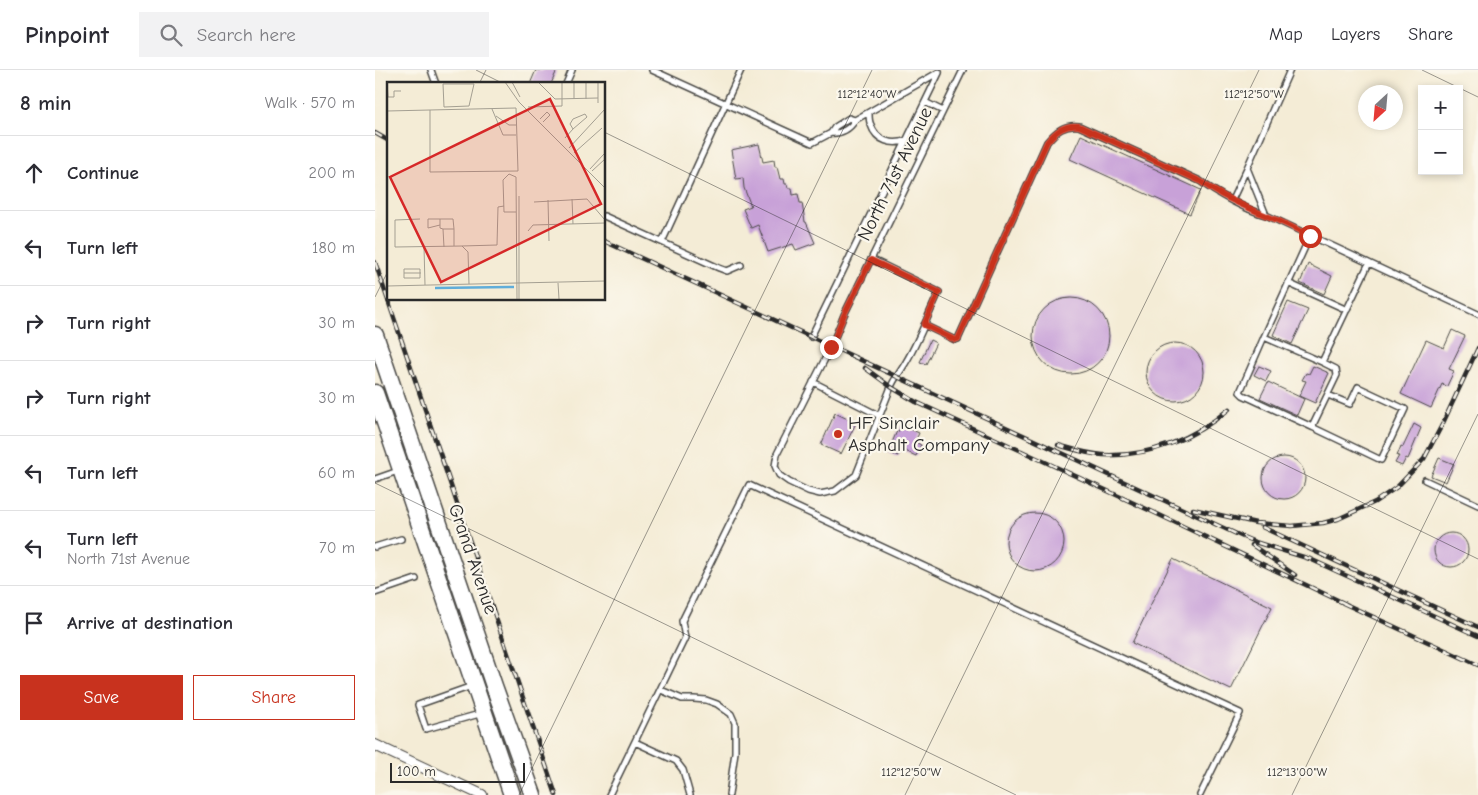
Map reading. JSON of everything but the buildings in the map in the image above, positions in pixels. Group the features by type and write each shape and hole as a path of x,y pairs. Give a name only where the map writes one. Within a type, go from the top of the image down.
{"highway":[{"name":"Grand Avenue","path":"375,335 533,795"},
{"name":"Grand Avenue","path":"375,393 384,429 401,470 512,795"},
{"path":"420,526 439,520"}],"street":[{"path":"375,745 482,795"}],"lane":[{"path":"431,70 435,82"},
{"path":"567,82 572,70"},
{"path":"652,70 812,144 831,133 835,127 849,118 855,120 869,113 940,71"},
{"path":"662,242 741,70"},
{"name":"North 71st Avenue","path":"879,416 856,475 835,491 820,494 808,491 779,475 775,466 777,454 831,347 844,315 963,70"},
{"path":"1232,200 1290,70"},
{"name":"North 71st Avenue","path":"811,337 940,71"},
{"path":"925,102 943,111"},
{"path":"869,113 870,125 878,136 893,144 907,140"},
{"path":"924,325 955,340 958,339 1047,142 1061,128 1069,126 1079,126 1200,181 1209,188 1254,212 1266,215 1478,314"},
{"path":"1247,168 1266,215"},
{"path":"605,216 727,271 741,265"},
{"path":"1310,236 1240,392 1381,460 1405,408 1358,387 1350,404 1328,395"},
{"path":"813,382 879,416 896,376 903,367 924,325 939,292 871,260"},
{"path":"1322,362 1369,264"},
{"path":"1288,283 1347,310"},
{"path":"1264,337 1336,368 1337,375 1312,428"},
{"path":"375,479 401,470"},
{"path":"1425,480 1478,505"},
{"path":"609,795 685,638 683,621 749,485 1240,712 1200,795"},
{"path":"375,547 401,539"},
{"path":"375,593 416,579"},
{"path":"475,686 418,705 426,730 484,713"},
{"path":"661,690 682,699 707,700 717,704 731,714 735,723 735,752 729,795"},
{"path":"635,742 676,761 683,770 691,795"}],"railway":[{"path":"375,133 387,140"},
{"path":"605,241 1243,537 1310,559 1478,636"},
{"path":"375,262 387,297"},
{"path":"388,300 556,795"},
{"path":"1193,509 1256,523 1292,526 1323,523 1338,519 1375,502 1397,487 1424,459 1478,348"},
{"path":"865,368 916,402 1348,605"},
{"path":"1058,445 1103,455 1137,453 1170,444 1186,437 1215,420 1229,409"},
{"path":"1262,527 1478,627"},
{"path":"1252,545 1295,575"},
{"path":"1343,603 1478,665"}],"place":[{"name":"HF Sinclair Asphalt Company","path":"838,434"}],"route":[{"path":"831,347 844,315 871,260 939,292 924,325 955,340 958,339 1047,142 1061,128 1069,126 1079,126 1200,181 1209,188 1254,212 1266,215 1310,236"}]}
